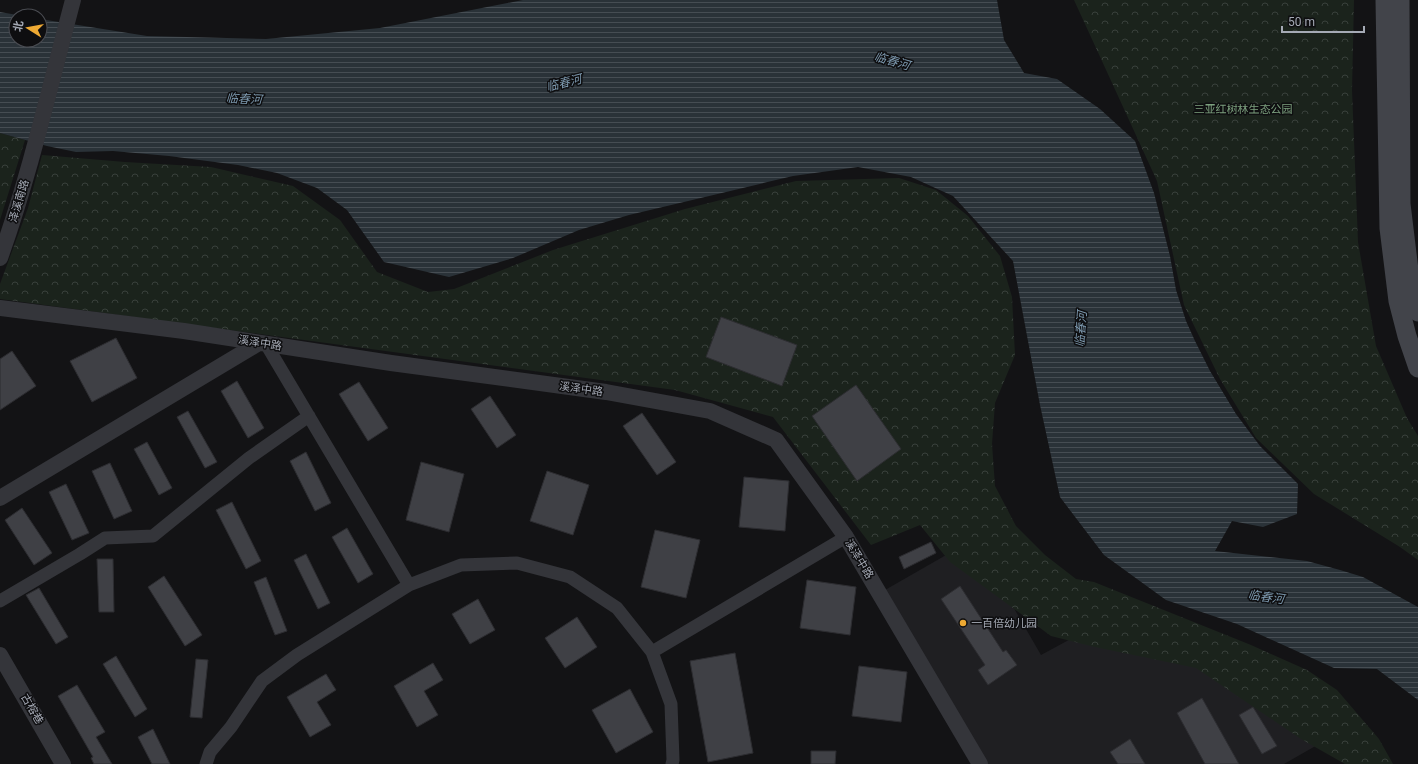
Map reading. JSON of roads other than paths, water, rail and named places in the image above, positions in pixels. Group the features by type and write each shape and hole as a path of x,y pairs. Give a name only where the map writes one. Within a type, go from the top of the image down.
{"main road":[{"path":"1384,0 1388,228 1398,301 1407,336 1418,368"},
{"path":"1400,0 1401,204 1412,295 1418,312"}],"street":[{"name":"泽溪南路","path":"0,258 29,166 73,0"},
{"name":"溪泽中路","path":"0,308 184,331 391,363 606,392 710,411 776,440 846,537 980,764"},
{"path":"0,498 262,343 309,416 409,585"},
{"path":"0,601 80,554 104,538 153,536 249,458 309,416"},
{"path":"652,652 846,537"},
{"path":"206,764 210,752 231,727 262,682 297,655 409,585 461,565 517,563 570,577 617,608 652,652 671,704 672,764"},
{"name":"古榕巷","path":"0,655 64,764"}],"water":[{"name":"临春河","path":"523,0 997,0 1004,40 1024,73 1057,79 1100,109 1135,141 1154,193 1170,256 1176,290 1186,321 1195,341 1210,371 1236,414 1260,446 1298,484 1297,514 1263,527 1232,521 1215,551 1307,561 1340,570 1363,577 1418,607 1418,700 1377,669 1334,668 1237,624 1166,600 1104,555 1060,497 1040,405 1013,261 953,196 911,177 858,167 793,176 629,215 579,230 513,258 449,277 384,262 347,210 317,188 277,173 238,165 169,156 113,151 76,152 47,146 0,133 0,12 8,13 8,48 48,48 48,20 147,36 266,39 380,28"}],"place":[{"name":"一百倍幼儿园","path":"963,623"}],"park label":[{"name":"三亚红树林生态公园","path":"1243,109"}]}
